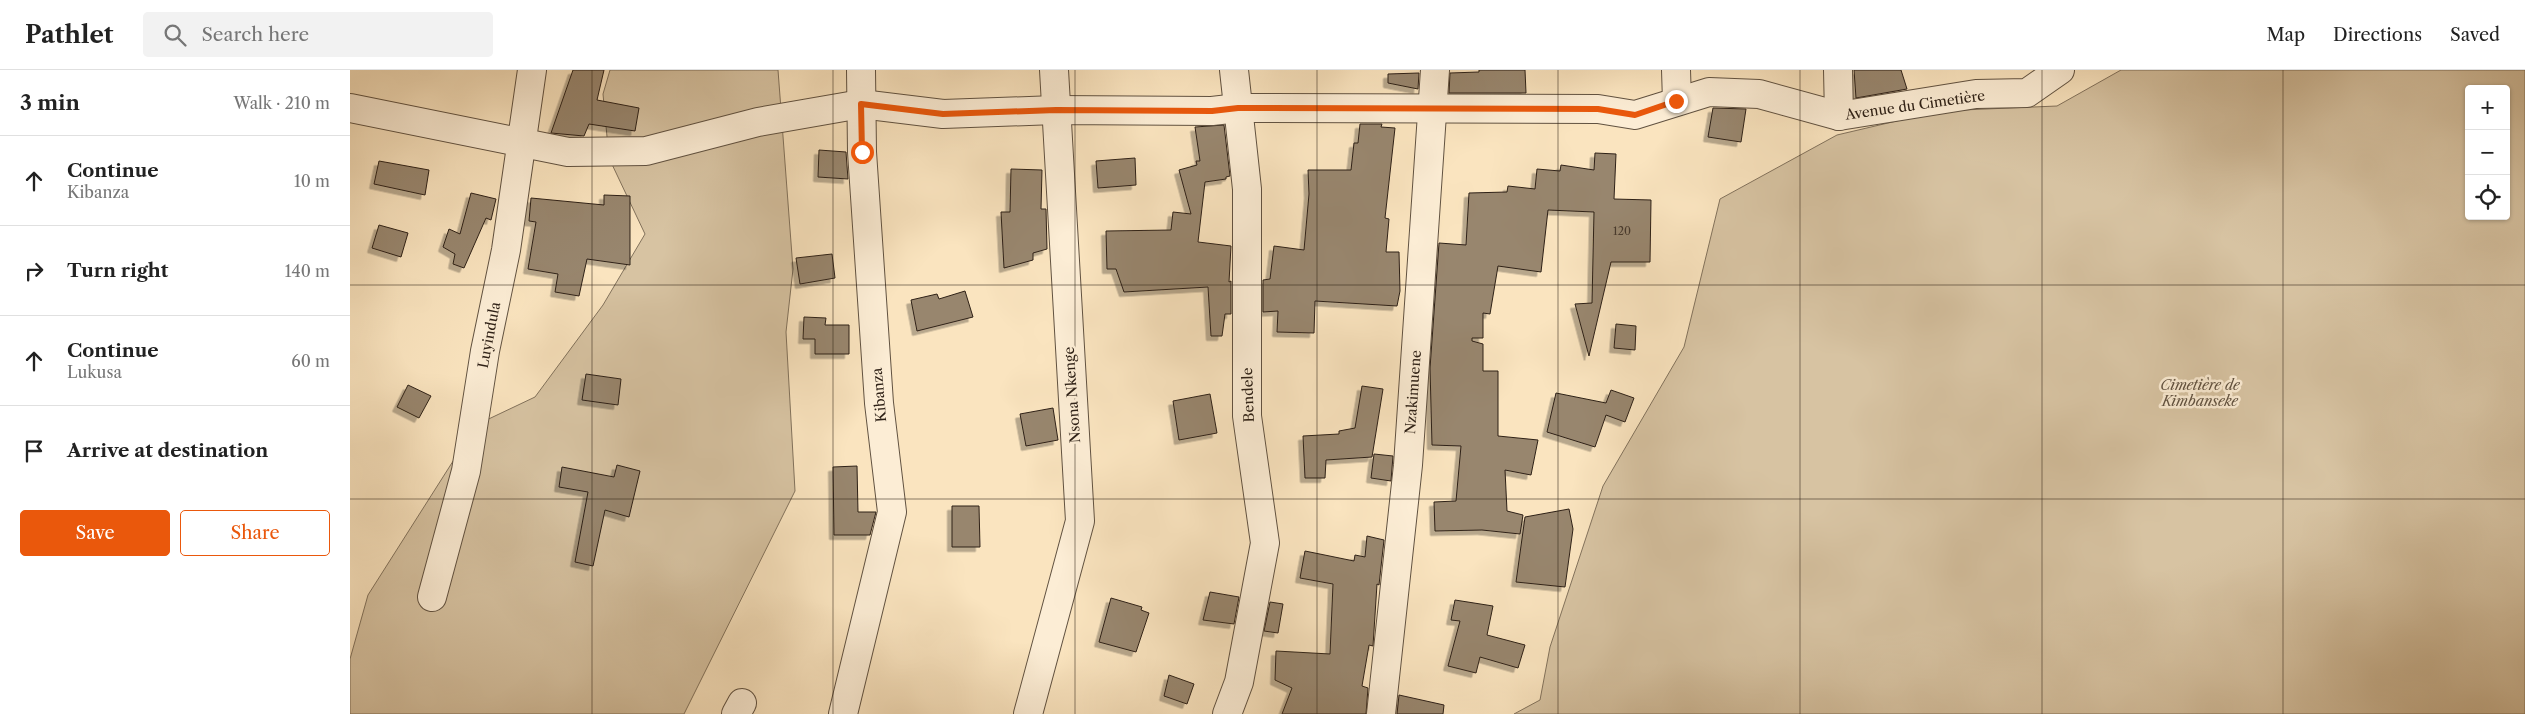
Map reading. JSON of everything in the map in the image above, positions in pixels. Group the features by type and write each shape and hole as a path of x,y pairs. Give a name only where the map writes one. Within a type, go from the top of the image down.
{"street":[{"name":"Luyindula","path":"432,597 466,471 485,351 506,250 532,70"},
{"name":"Kibanza","path":"843,714 892,512 879,403 862,152 861,70"},
{"name":"Nsona Nkenge","path":"1028,714 1080,521 1054,70"},
{"name":"Bendele","path":"1227,714 1238,682 1265,543 1247,416 1247,189 1234,70"},
{"name":"Nzakimuene","path":"1381,714 1408,465 1434,109 1435,70"},
{"path":"1676,70 1676,101"},
{"path":"1838,70 1839,116"},
{"name":"Avenue du Cimetière","path":"350,108 568,152 646,151 758,122 861,104 943,114 1056,110 1212,111 1238,108 1598,109 1635,115 1709,92 1759,94 1839,116 1976,94 2027,93 2060,70"}],"green space":[{"path":"610,70 778,70 793,269 786,332 795,491 684,714 350,714 350,659 368,595 476,425 535,397 603,305 645,234 609,158 603,94"},
{"name":"Cimetière de Kimbanseke","path":"2121,70 2525,70 2525,714 1514,714 1540,700 1550,647 1603,486 1684,347 1720,199 1837,135 1939,111 2057,106"}],"building":[{"path":"573,70 604,70 597,100 639,108 635,131 589,124 584,136 551,133"},
{"path":"1479,70 1525,70 1526,93 1449,93 1450,73 1479,72"},
{"path":"1854,70 1901,70 1907,89 1856,98"},
{"path":"1419,73 1418,89 1388,83 1388,74"},
{"path":"1713,108 1746,109 1741,142 1708,137"},
{"path":"1360,124 1382,124 1381,127 1395,128 1385,218 1389,219 1386,252 1399,252 1400,291 1397,306 1315,301 1314,333 1277,332 1278,311 1263,312 1263,280 1270,279 1274,246 1304,250 1309,194 1308,170 1351,170 1354,143 1358,143"},
{"path":"1224,125 1230,176 1226,177 1226,179 1205,182 1198,242 1231,246 1229,282 1231,281 1231,314 1225,314 1222,336 1211,336 1208,287 1124,292 1116,269 1107,269 1106,231 1171,230 1173,212 1191,214 1179,170 1197,165 1196,161 1200,161 1195,127"},
{"path":"819,150 846,152 848,179 818,177"},
{"path":"1595,153 1616,154 1614,199 1651,200 1650,262 1611,262 1589,356 1575,304 1592,303 1594,212 1548,210 1541,272 1498,266 1490,314 1483,313 1483,338 1472,338 1472,341 1483,344 1483,371 1498,371 1498,436 1538,440 1531,475 1505,470 1507,511 1523,515 1520,534 1482,530 1435,531 1434,502 1456,501 1461,446 1432,445 1430,368 1439,243 1466,245 1469,193 1507,192 1508,186 1535,189 1537,169 1560,171 1561,165 1594,170"},
{"path":"1135,158 1136,185 1098,188 1096,161"},
{"path":"379,161 429,170 425,195 374,184"},
{"path":"1011,169 1042,170 1041,209 1046,209 1047,249 1033,253 1033,260 1004,268 1001,212 1010,212"},
{"path":"471,193 496,199 491,220 486,218 464,268 453,264 455,254 443,247 449,229 460,234"},
{"path":"604,195 630,196 630,265 587,259 579,296 555,292 558,274 528,269 536,222 529,221 531,198 604,205"},
{"path":"379,225 408,233 401,257 372,248"},
{"path":"832,254 835,278 800,284 796,258"},
{"path":"965,291 973,317 917,331 911,300 937,294 939,299"},
{"path":"804,317 826,318 825,325 849,325 849,354 815,354 815,339 803,339"},
{"path":"1616,324 1636,326 1635,350 1614,348"},
{"path":"586,374 621,379 618,405 582,400"},
{"path":"408,385 431,396 419,418 397,407"},
{"path":"1362,386 1383,389 1372,457 1326,460 1325,478 1305,478 1303,436 1339,434 1339,431 1355,428"},
{"path":"1611,390 1634,398 1625,422 1606,415 1595,447 1547,432 1556,393 1606,403"},
{"path":"1210,394 1217,433 1179,440 1173,401"},
{"path":"1053,408 1058,440 1026,446 1020,414"},
{"path":"1374,454 1393,456 1391,481 1371,478"},
{"path":"617,465 640,471 629,517 605,510 593,566 575,562 588,492 559,487 562,467 614,477"},
{"path":"857,466 858,512 876,512 870,535 834,535 833,467"},
{"path":"952,506 979,506 980,547 952,547"},
{"path":"1569,509 1573,529 1565,587 1516,582 1525,517"},
{"path":"1367,536 1384,540 1379,585 1377,584 1373,646 1369,645 1362,686 1368,688 1366,714 1282,714 1292,688 1275,680 1276,651 1330,654 1333,584 1300,578 1305,551 1354,561 1355,555 1365,557"},
{"path":"1210,592 1239,597 1234,624 1203,620"},
{"path":"1111,598 1142,607 1141,610 1149,613 1136,652 1099,642"},
{"path":"1455,600 1493,606 1487,635 1525,645 1518,668 1480,657 1476,673 1448,666 1460,621 1451,620"},
{"path":"1270,602 1283,604 1278,633 1264,631"},
{"path":"1169,675 1194,684 1187,704 1164,696"},
{"path":"1399,695 1444,705 1443,714 1397,714"}],"route":[{"path":"862,152 861,104 943,114 1056,110 1212,111 1238,108 1323,110 1598,109 1635,115 1676,101"}]}
